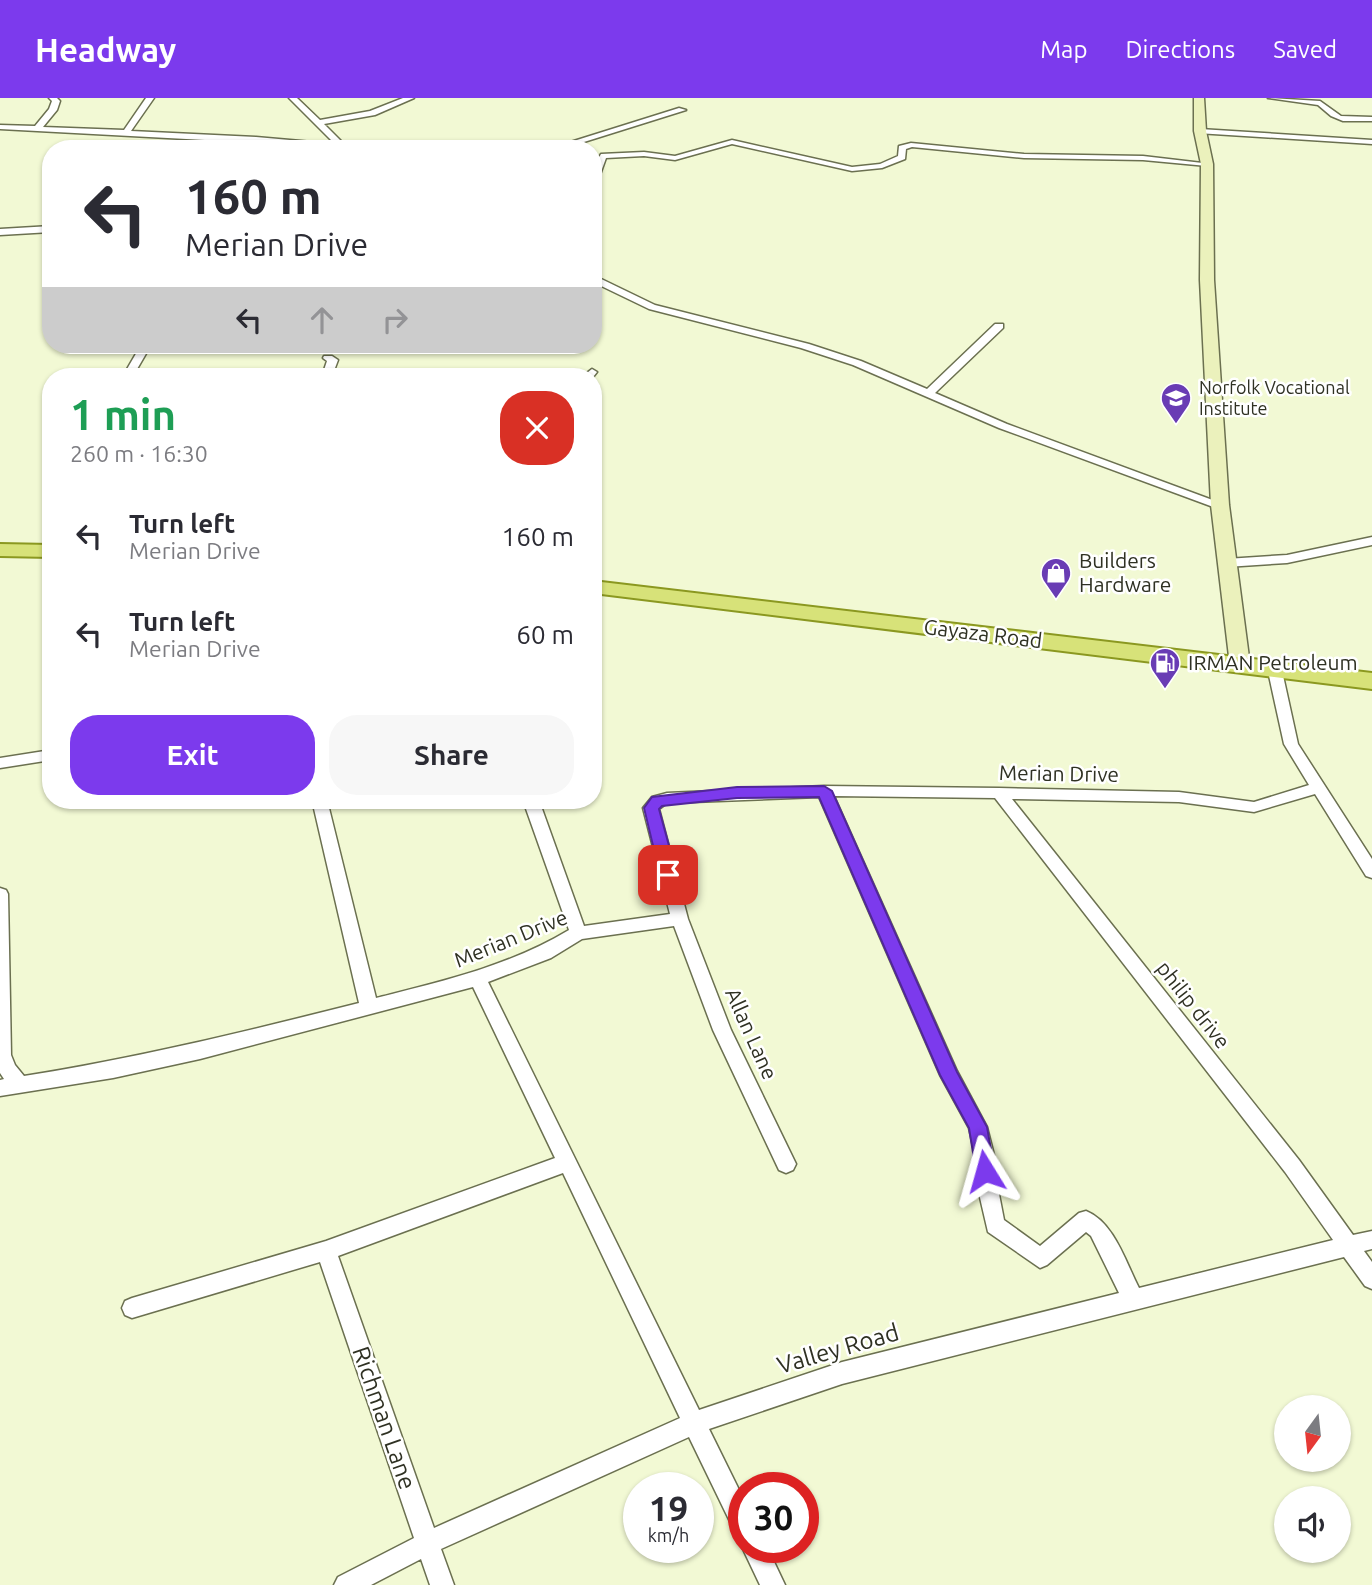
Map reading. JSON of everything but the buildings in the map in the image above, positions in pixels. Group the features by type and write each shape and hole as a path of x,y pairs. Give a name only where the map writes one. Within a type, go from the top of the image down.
{"main road":[{"path":"5,553 42,551"},
{"name":"Gayaza Road","path":"602,588 1372,681"}],"street":[{"path":"37,129 53,110 56,101 53,98"},
{"path":"126,133 150,98"},
{"path":"293,98 336,140"},
{"path":"318,123 362,116 410,98"},
{"path":"1199,98 1200,131 1207,164 1207,280 1220,505 1240,665"},
{"path":"1272,98 1320,103 1327,114 1340,120 1372,120"},
{"path":"582,140 682,110"},
{"path":"0,127 242,140"},
{"path":"1200,131 1372,142"},
{"path":"602,158 604,156 639,154 675,158 726,142 752,145 852,169 891,163 902,157 903,147 911,145 1024,156 1143,158 1207,164"},
{"path":"0,232 42,230"},
{"path":"602,283 642,304 817,349 929,393 1003,426 1220,505"},
{"path":"929,393 999,326"},
{"path":"1226,564 1286,559 1372,541"},
{"path":"1275,670 1291,744 1372,872"},
{"path":"0,763 42,756"},
{"name":"Merian Drive","path":"0,1088 113,1070 478,979 545,953 578,933 680,919 651,808 657,801 737,793 824,791 1179,797 1254,807 1318,788"},
{"path":"824,791 949,1075 978,1127 991,1183 988,1189 995,1225 1040,1258 1086,1220 1098,1228 1133,1298"},
{"name":"philip drive","path":"999,793 1361,1242 1372,1279"},
{"path":"321,809 369,1007"},
{"path":"534,809 578,933"},
{"path":"0,894 2,1055 7,1069 19,1084"},
{"name":"Allan Lane","path":"680,919 722,1030 786,1164"},
{"path":"478,979 728,1495"},
{"path":"132,1308 326,1251 567,1163"},
{"name":"Valley Road","path":"346,1585 428,1543 692,1424 842,1373 1361,1242"},
{"name":"Richman Lane","path":"326,1251 442,1585"},
{"path":"762,1563 774,1585"}],"place":[{"name":"Norfolk Vocational Institute","path":"1176,425"},
{"name":"Builders Hardware","path":"1056,600"},
{"name":"IRMAN Petroleum","path":"1165,690"}],"route":[{"path":"668,875 651,808 657,801 737,793 824,791 949,1075 978,1127 985,1171"}]}
